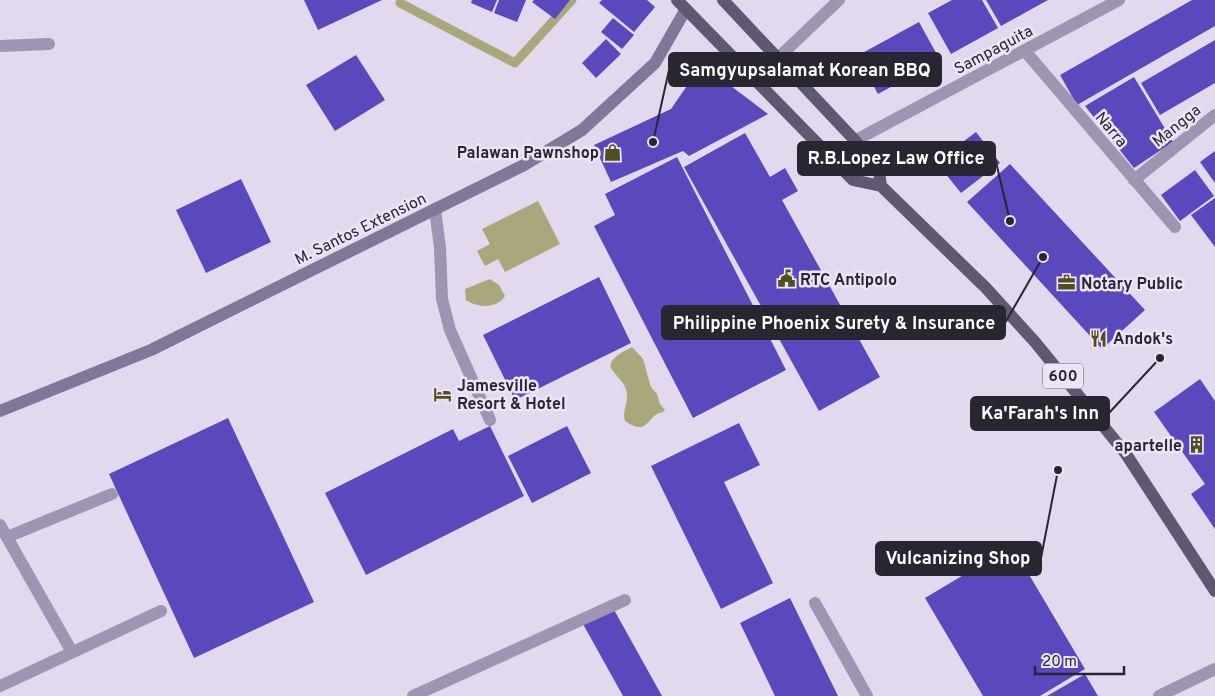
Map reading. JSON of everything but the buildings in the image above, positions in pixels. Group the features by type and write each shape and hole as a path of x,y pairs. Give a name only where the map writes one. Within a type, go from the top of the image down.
{"main road":[{"path":"682,4 853,180 882,186 878,165 723,0"},
{"name":"600","path":"882,186 986,288 1035,342 1126,454 1215,591"}],"street":[{"path":"778,58 839,0"},
{"name":"Sampaguita","path":"856,140 1119,0"},
{"name":"M. Santos Extension","path":"0,411 151,350 524,165 582,130 655,63 682,4"},
{"path":"0,46 49,44"},
{"name":"Narra","path":"1025,51 1175,227"},
{"name":"Mangga","path":"1134,180 1215,115"},
{"path":"435,209 440,248 442,299 450,330 490,420"},
{"path":"7,537 112,494"},
{"path":"0,525 72,652"},
{"path":"413,696 625,600"},
{"path":"815,603 867,696"},
{"path":"0,686 161,610"},
{"path":"1158,696 1215,669"}],"shaded area":[{"path":"538,201 560,244 505,272 498,259 485,266 477,251 490,244 482,229"},
{"path":"490,279 499,285 505,296 501,300 492,305 481,306 466,300 465,289"},
{"path":"632,347 643,359 651,387 665,410 653,417 644,426 639,427 625,421 624,414 627,394 625,386 612,370 611,365 612,360 619,354"}],"waterway":[{"path":"400,3 515,63 572,0"}],"place":[{"name":"Samgyupsalamat Korean BBQ","path":"653,142"},
{"name":"Palawan Pawnshop","path":"613,152"},
{"name":"R.B.Lopez Law Office","path":"1010,221"},
{"name":"Philippine Phoenix Surety & Insurance","path":"1043,257"},
{"name":"RTC Antipolo","path":"786,279"},
{"name":"Notary Public","path":"1067,283"},
{"name":"Andok's","path":"1099,338"},
{"name":"Ka'Farah's Inn","path":"1160,358"},
{"name":"Jamesville Resort & Hotel","path":"443,394"},
{"name":"apartelle","path":"1196,445"},
{"name":"Vulcanizing Shop","path":"1058,470"}]}
